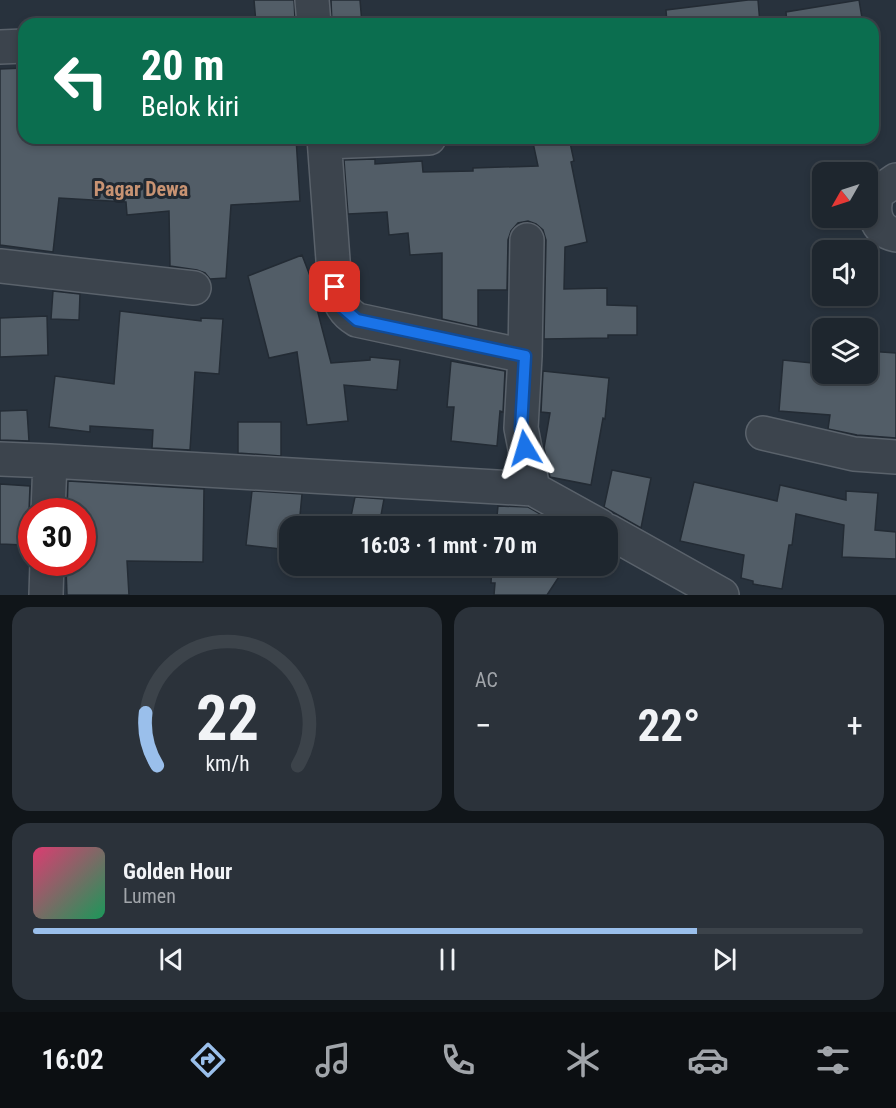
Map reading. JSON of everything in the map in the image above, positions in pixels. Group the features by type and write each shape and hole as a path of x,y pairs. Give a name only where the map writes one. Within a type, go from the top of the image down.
{"street":[{"path":"312,0 314,18"},
{"path":"0,47 18,46"},
{"path":"325,144 335,287 343,308 348,314 357,320 525,356"},
{"path":"896,180 888,183 877,193 873,213 877,222 889,233 896,235"},
{"path":"527,240 521,428 533,489"},
{"path":"0,266 194,288"},
{"path":"763,434 855,454 896,457"},
{"path":"0,459 50,460 533,489 582,516"},
{"path":"49,498 50,460"},
{"path":"618,537 722,595"},
{"path":"46,595 47,576"}],"building":[{"path":"254,0 294,0 295,18 256,18"},
{"path":"331,0 360,0 362,18 332,18"},
{"path":"758,0 760,18 667,18 666,10"},
{"path":"859,0 862,18 786,18 786,12"},
{"path":"18,68 18,144 296,144 300,201 231,205 226,278 210,279 205,273 197,270 170,266 169,211 127,215 126,202 59,198 53,252 0,245 0,69"},
{"path":"533,144 570,144 574,161 571,162 587,242 565,247 564,289 607,288 607,305 637,306 637,335 544,339 546,240 543,230 536,224 528,221 518,223 511,231 508,240 507,290 478,290 478,327 442,319 442,253 410,255 408,233 389,235 387,212 348,214 344,160 375,159 375,164 422,161 423,172 538,166"},
{"path":"302,255 322,307 317,309 331,363 370,360 370,357 400,360 397,390 344,385 348,421 307,425 297,352 269,358 248,276"},
{"path":"53,291 80,294 79,320 51,319"},
{"path":"120,311 201,321 201,318 223,319 219,374 195,372 190,450 152,448 153,430 90,426 90,432 49,427 55,376 114,384"},
{"path":"47,316 48,355 0,357 0,318"},
{"path":"878,352 896,353 896,438 857,435 828,429 830,415 779,411 783,360 812,363 812,384 878,384"},
{"path":"451,361 505,371 503,412 500,411 497,446 451,441 454,407 447,407"},
{"path":"543,371 609,378 605,419 603,418 591,485 550,477 544,448 550,413 541,412"},
{"path":"27,410 29,441 0,440 0,411"},
{"path":"238,422 281,422 281,456 238,453"},
{"path":"612,470 651,478 641,528 604,507"},
{"path":"68,481 204,489 203,562 127,561 129,595 67,595 66,576 96,576 96,498 67,498"},
{"path":"694,482 777,501 780,485 846,500 846,491 878,493 875,530 896,532 896,559 842,557 844,525 796,514 782,589 753,584 753,581 741,578 744,555 680,541"},
{"path":"0,484 30,486 30,498 18,498 18,545 0,544"},
{"path":"252,491 302,494 300,516 279,516 279,549 246,545"},
{"path":"355,497 384,499 381,516 351,516"},
{"path":"498,506 528,507 542,515 542,516 497,516"},
{"path":"491,576 559,576 547,595 494,595 495,583 491,583"}],"district":[{"name":"Pagar Dewa","path":"141,189"}],"route":[{"path":"335,287 343,308 357,320 525,356 521,428 525,448"}]}
